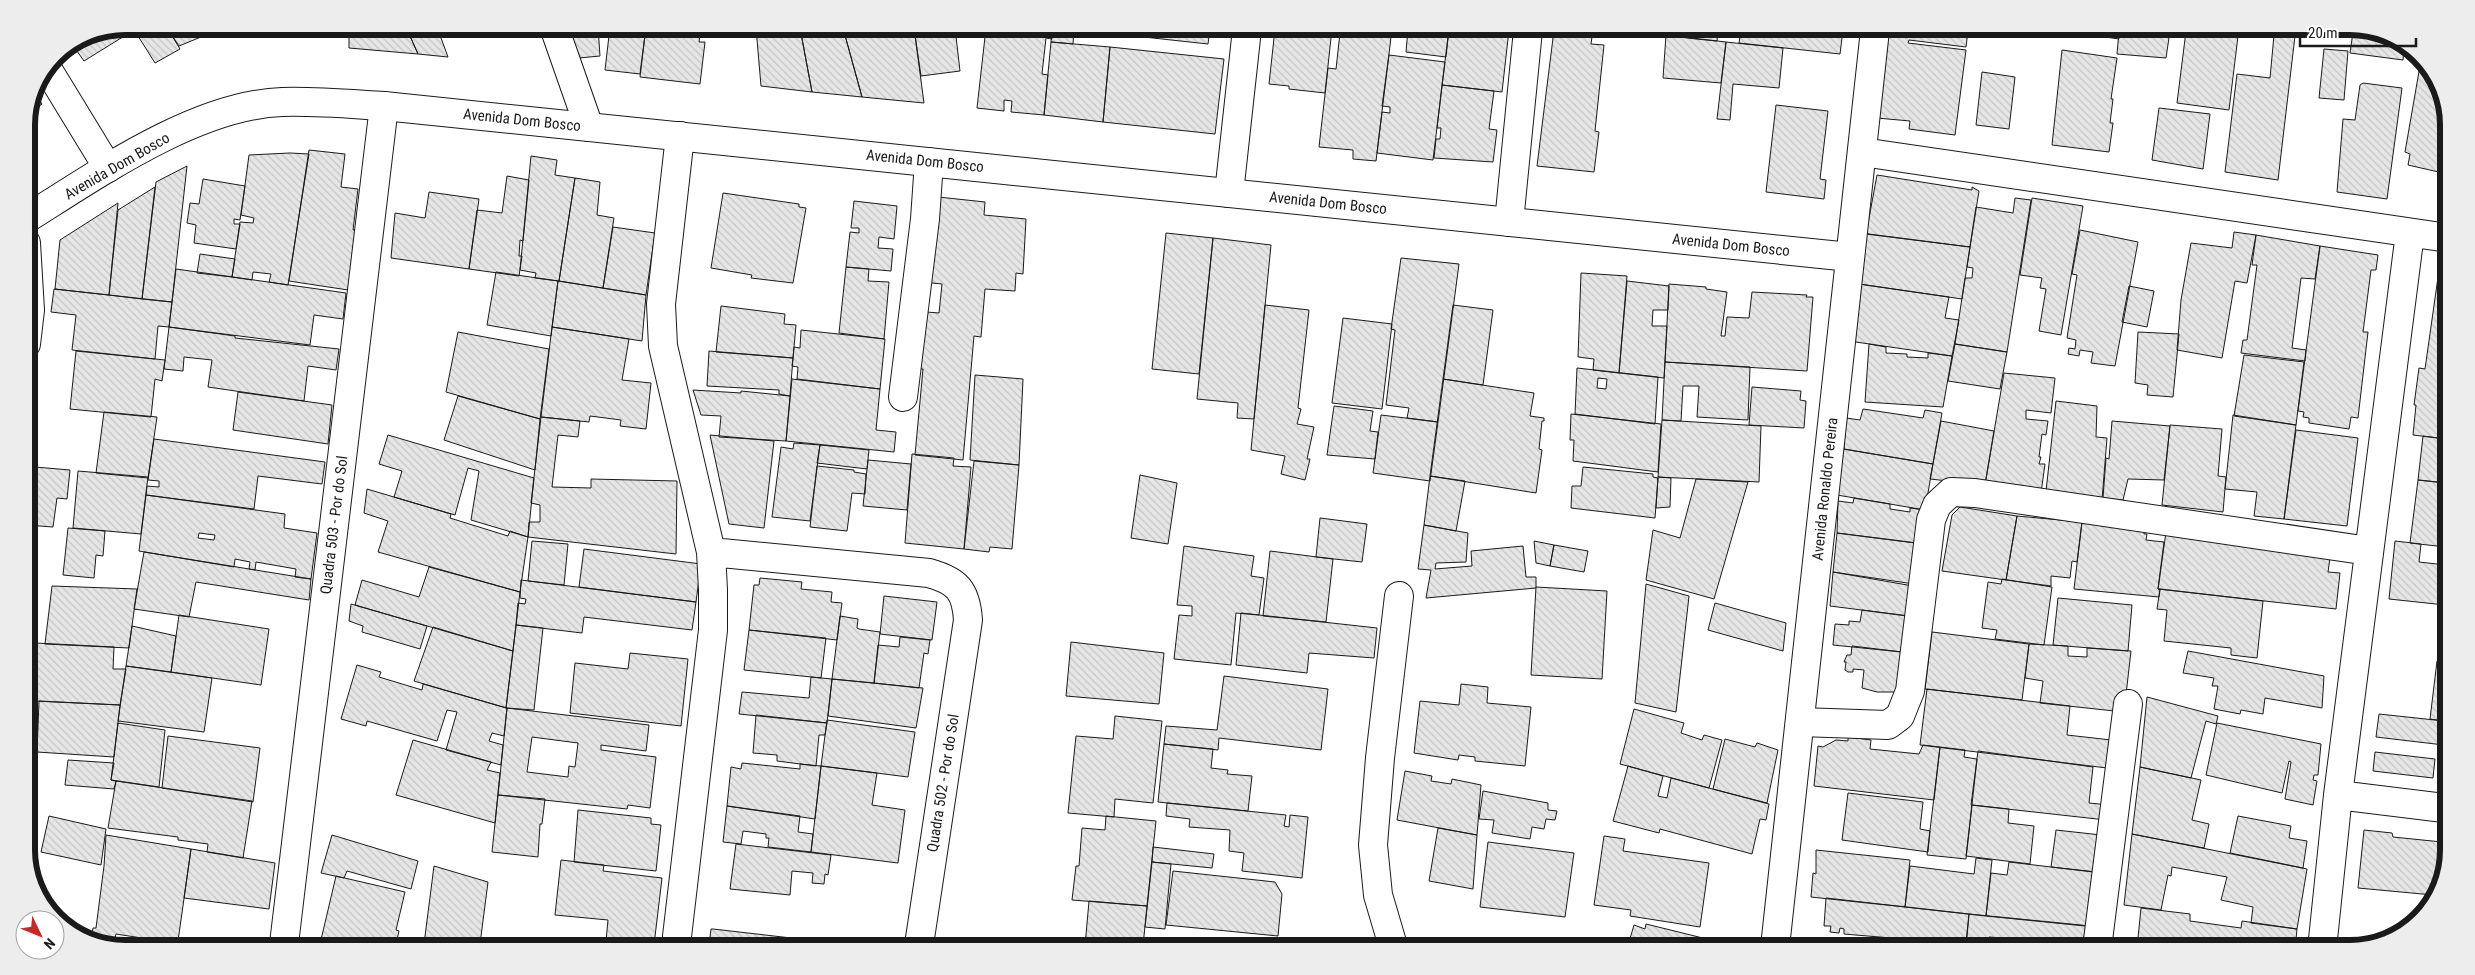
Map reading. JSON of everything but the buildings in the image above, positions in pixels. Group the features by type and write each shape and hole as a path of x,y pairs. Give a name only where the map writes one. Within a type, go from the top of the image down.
{"street":[{"path":"557,35 589,127"},
{"path":"1229,193 1246,35"},
{"path":"1509,222 1528,35"},
{"name":"Avenida Ronaldo Pereira","path":"1776,940 1874,35"},
{"path":"51,74 108,168"},
{"name":"Avenida Dom Bosco","path":"35,213 108,168 183,129 235,109 281,102 384,106 1850,257"},
{"name":"Quadra 503 - Por do Sol","path":"284,940 384,106"},
{"path":"677,940 713,630 711,552 667,367 661,327 661,304 680,136"},
{"path":"1862,152 2440,237"},
{"path":"903,397 925,220 930,162"},
{"path":"2323,940 2338,794 2410,233"},
{"path":"1800,722 1888,725 1900,716 1910,691 1931,520 1937,505 1951,492 1975,493 2369,551"},
{"name":"Quadra 502 - Por do Sol","path":"711,552 929,573 954,583 962,592 967,603 968,620 920,940"},
{"path":"1391,940 1378,895 1373,846 1380,758 1399,596"},
{"path":"2098,940 2128,704"},
{"path":"2338,794 2440,807"}]}
